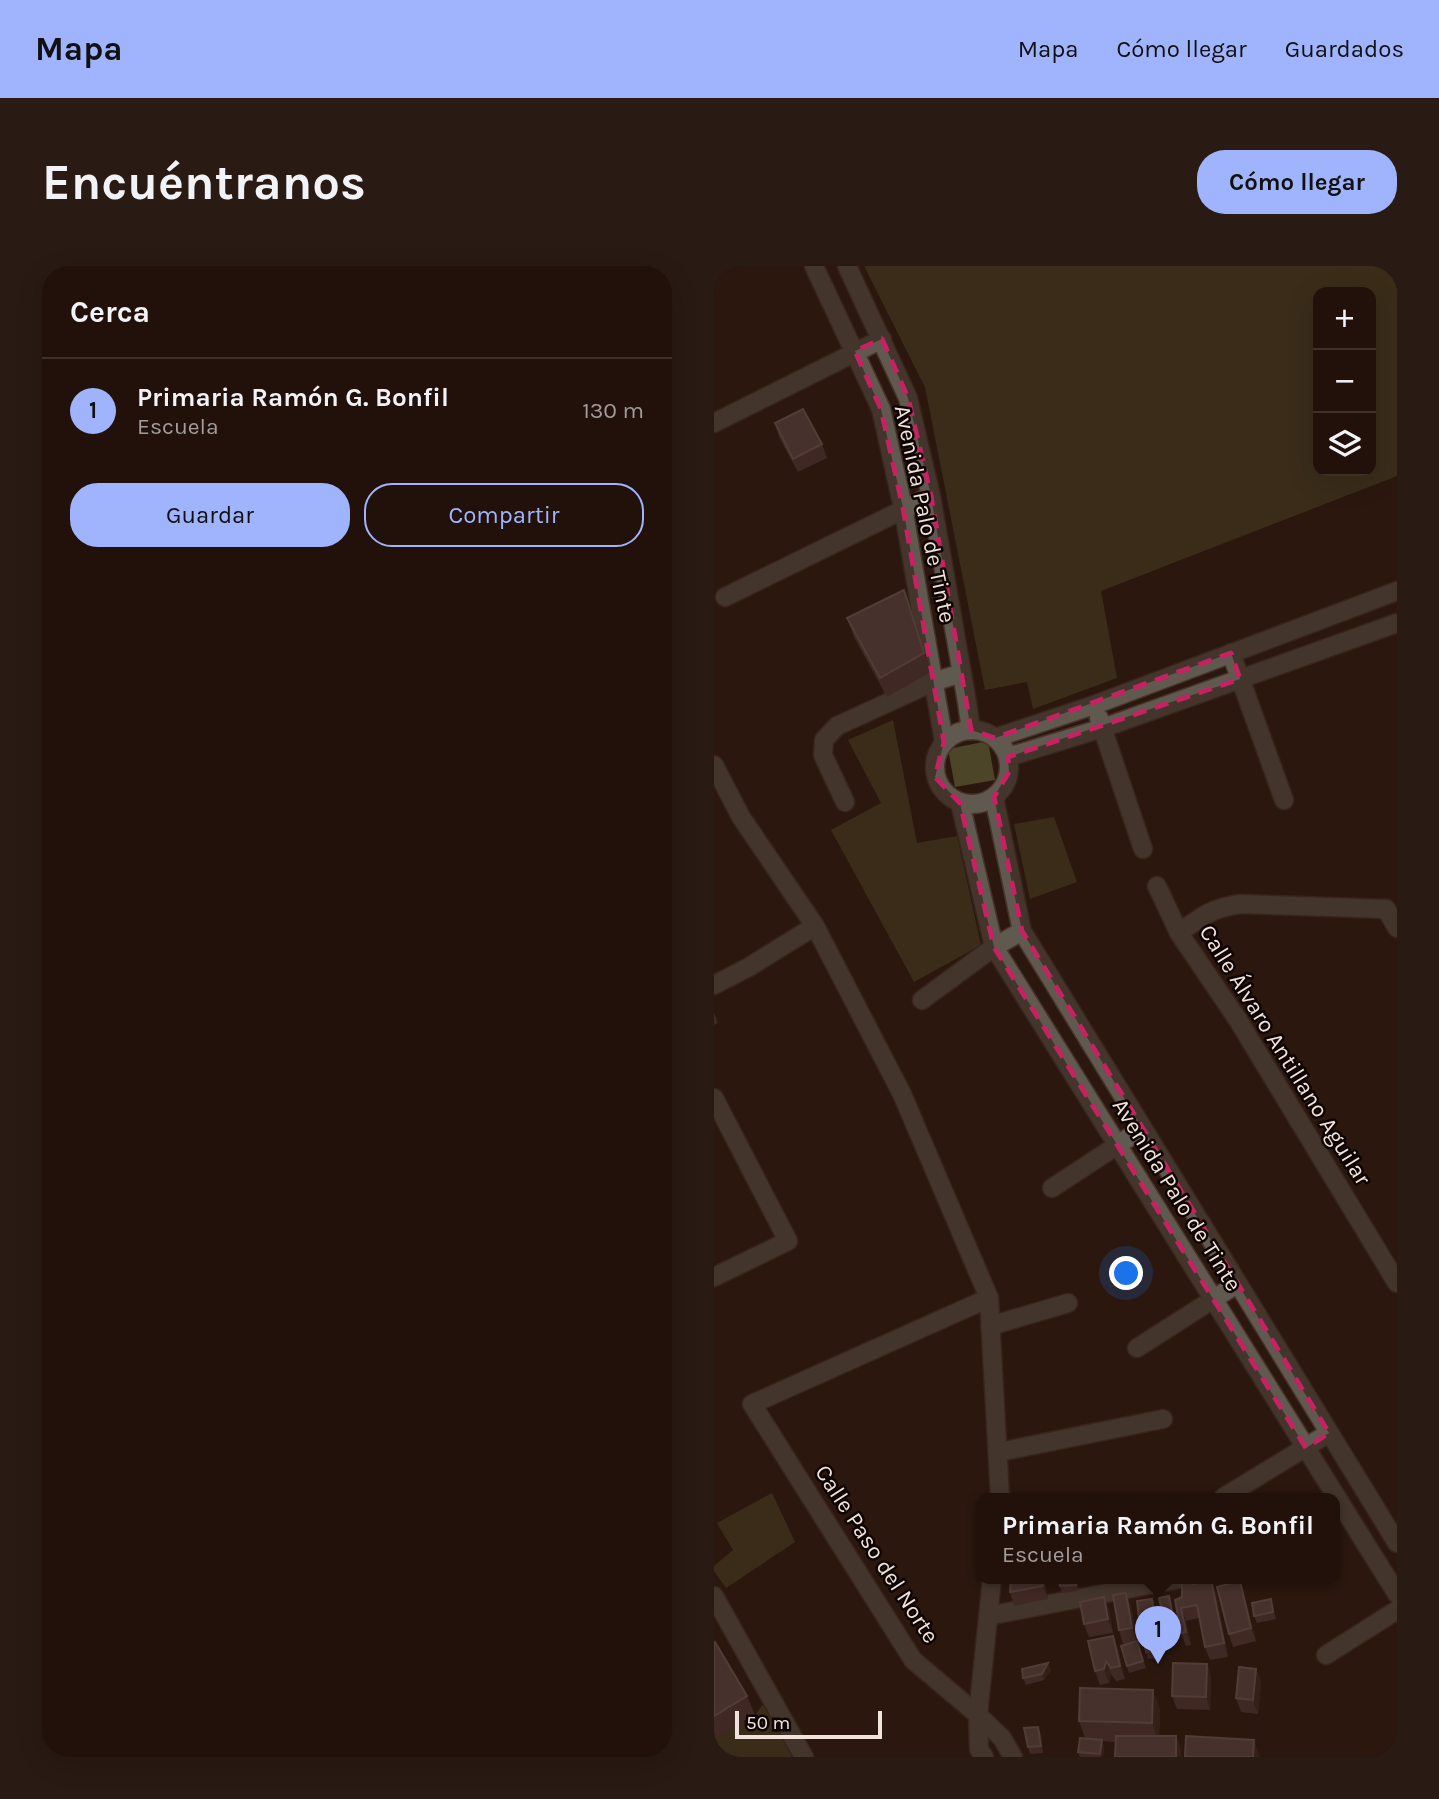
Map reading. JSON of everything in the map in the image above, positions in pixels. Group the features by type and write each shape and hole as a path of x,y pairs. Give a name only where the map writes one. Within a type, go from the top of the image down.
{"street":[{"name":"Avenida Palo de Tinte","path":"814,266 881,409 903,508 944,742"},
{"name":"Avenida Palo de Tinte","path":"847,266 908,398 931,496 971,730"},
{"path":"714,423 882,339"},
{"path":"725,597 931,496"},
{"path":"995,737 1094,705 1397,592"},
{"path":"1008,757 1103,728 1397,623"},
{"path":"1231,653 1284,800"},
{"path":"845,802 823,755 824,740 837,726 933,682 962,673"},
{"path":"1094,705 1143,849"},
{"path":"971,730 984,731 995,737 1008,757 1009,772 1004,786 995,797 978,804 960,803 949,797 940,788 935,777 937,752 944,742 956,733 971,730"},
{"path":"714,765 741,817 815,926 902,1094 989,1298 1000,1493"},
{"name":"Avenida Palo de Tinte","path":"995,797 1022,931 1397,1543"},
{"name":"Avenida Palo de Tinte","path":"960,803 995,947 1334,1493"},
{"name":"Calle Álvaro Antillano Aguilar","path":"1157,886 1179,933 1238,1020 1397,1283"},
{"path":"1179,933 1208,912 1223,906 1240,904 1391,903 1397,928"},
{"path":"714,985 749,967 815,926"},
{"path":"922,1000 995,947 1022,931"},
{"path":"714,1098 788,1241 714,1277"},
{"path":"1052,1188 1142,1129"},
{"path":"1137,1348 1237,1284"},
{"name":"Calle Paso del Norte","path":"989,1298 752,1404 913,1660 1002,1738 1013,1757"},
{"path":"990,1326 1068,1303"},
{"path":"999,1452 1163,1419"},
{"path":"1230,1493 1329,1433"},
{"name":"Avenida Palo de Tinte","path":"1340,1503 1397,1594"},
{"path":"984,1757 979,1749 978,1715 991,1584"},
{"path":"988,1616 1153,1584"},
{"path":"714,1596 804,1757"},
{"path":"1326,1655 1397,1610"}],"highlighted area":[{"path":"882,339 908,398 931,496 971,730 995,738 1231,653 1240,679 1008,757 1009,772 994,797 1022,931 1329,1433 1306,1448 994,947 960,803 935,777 944,742 903,508 881,409 855,351"}],"shaded area":[{"path":"864,266 1397,266 1397,476 1101,591 1117,678 1033,709 1027,682 985,690 925,387"},
{"path":"893,720 917,843 957,836 981,945 914,982 831,830 881,803 848,740"},
{"path":"988,741 995,780 955,787 948,749"},
{"path":"1054,817 1077,882 1030,899 1014,824"},
{"path":"772,1493 795,1542 726,1588 714,1571 714,1566 733,1550 717,1523"},
{"path":"768,1698 803,1757 714,1757 714,1737 755,1715"}],"building":[{"path":"803,409 822,444 793,459 775,423"},
{"path":"904,590 924,653 880,678 847,618"},
{"path":"1011,1584 1043,1586 1010,1592"},
{"path":"1182,1584 1212,1584 1224,1643 1205,1647 1197,1605 1181,1608 1186,1632 1181,1633 1175,1600 1182,1597"},
{"path":"1241,1584 1251,1628 1229,1634 1217,1587"},
{"path":"1126,1593 1132,1628 1119,1630 1113,1595"},
{"path":"1169,1596 1176,1631 1167,1633 1159,1598"},
{"path":"1104,1597 1108,1619 1084,1624 1080,1602"},
{"path":"1152,1599 1154,1617 1139,1619 1137,1601"},
{"path":"1271,1599 1273,1612 1254,1616 1252,1603"},
{"path":"1156,1623 1160,1650 1146,1652 1142,1625"},
{"path":"1113,1636 1120,1666 1111,1668 1106,1661 1104,1669 1095,1671 1088,1641"},
{"path":"1137,1641 1143,1661 1127,1666 1121,1646"},
{"path":"714,1643 747,1696 714,1716"},
{"path":"1048,1663 1042,1674 1023,1678 1022,1669"},
{"path":"1173,1663 1207,1664 1206,1697 1172,1696"},
{"path":"1239,1667 1256,1669 1253,1700 1236,1698"},
{"path":"1080,1688 1153,1690 1152,1723 1079,1721"},
{"path":"1038,1727 1041,1746 1028,1747 1024,1728"},
{"path":"1116,1736 1176,1736 1176,1757 1115,1757"},
{"path":"1186,1736 1254,1740 1253,1757 1185,1757"},
{"path":"1080,1738 1102,1740 1100,1754 1078,1752"}],"place":[{"name":"Primaria Ramón G. Bonfil","path":"1158,1664"}]}
